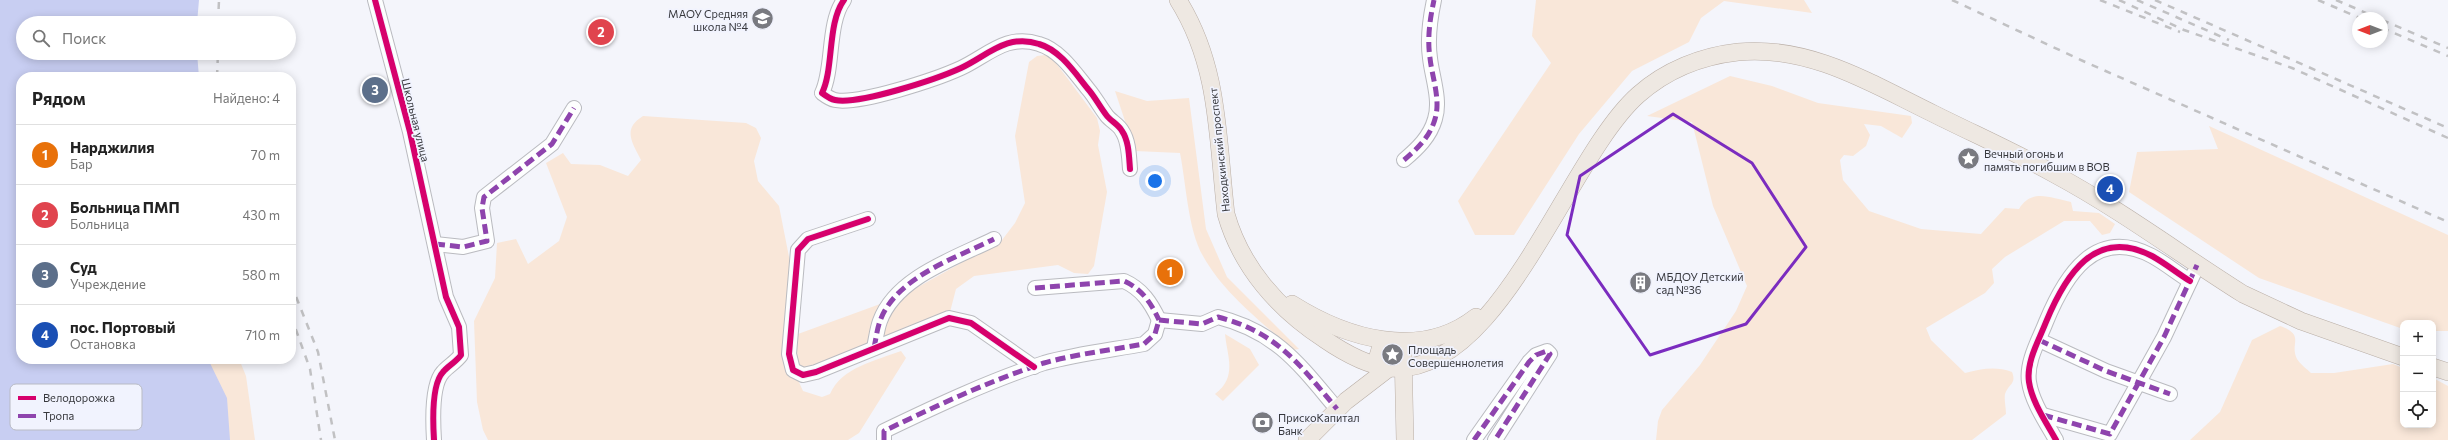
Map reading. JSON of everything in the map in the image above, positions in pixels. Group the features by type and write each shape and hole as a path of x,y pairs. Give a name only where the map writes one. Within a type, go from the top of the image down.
{"main road":[{"name":"Находкинский проспект","path":"1178,0 1201,45 1212,83 1216,106 1226,214 1232,235 1243,258 1255,276"},
{"path":"1341,405 1399,364 1431,361 1453,349 1490,310 1507,289 1600,140 1630,103 1660,79 1680,68 1708,58 1749,52 1784,53 1805,57 1853,74 2054,173 2243,294 2267,307 2400,356"},
{"path":"1255,276 1284,299 1317,318 1359,335 1380,352 1399,364"},
{"path":"1255,276 1274,298 1314,333 1338,348 1380,352 1422,341 1454,330 1483,312 1507,289"},
{"path":"1307,440 1341,405 1380,352 1401,346 1399,364 1405,415 1405,440"},
{"path":"2436,368 2448,372"}],"street":[{"name":"Школьная улица","path":"375,0 410,132 446,297 459,327 461,340 461,355 442,373 435,395 432,414 434,440"},
{"path":"844,0 835,27 828,61 826,85 822,94 835,100 885,94 950,73 963,67 986,52 1020,40 1040,44 1056,54 1075,73 1107,117 1122,131 1127,144 1130,169"},
{"path":"1404,160 1422,145 1435,119 1437,99 1430,56 1429,29 1434,0"},
{"path":"435,244 463,247 487,241 482,208 484,197 552,144 574,108"},
{"path":"868,219 808,239 798,250 789,354 793,370 803,375 816,372 949,318 970,323 1034,367"},
{"path":"874,348 880,320 899,292 928,271 994,239"},
{"path":"2056,440 2043,415 2029,382 2031,358 2055,299 2070,274 2082,261 2107,248 2117,246 2151,256 2190,281"},
{"path":"2043,415 2110,434 2140,383 2197,265"},
{"path":"884,436 954,398 1034,367 1045,363 1144,344 1155,334 1159,320 1151,304 1135,286 1124,281 1034,288"},
{"path":"1159,320 1202,324 1218,317 1251,328 1275,342 1292,356 1341,405"},
{"path":"2039,340 2106,372 2170,394"},
{"path":"1474,440 1528,362 1536,355 1547,351 1550,354 1495,440"}],"highlighted area":[{"path":"1673,114 1752,163 1806,247 1746,324 1650,355 1567,235 1580,176"}],"shaded area":[{"path":"1536,0 1804,0 1812,13 1724,1 1701,18 1689,42 1632,71 1579,134 1514,235 1475,235 1458,201 1551,63 1532,36"},
{"path":"1045,55 1053,59 1097,118 1100,131 1098,145 1107,192 1094,266 1088,274 1074,273 1058,265 974,276 956,289 950,312 798,380 803,391 822,397 830,394 842,377 851,371 870,362 901,351 906,358 859,433 848,440 488,440 483,430 477,402 474,321 495,278 497,243 516,239 528,264 559,241 567,217 546,163 563,153 571,164 600,165 628,176 641,160 632,142 631,131 637,121 643,116 746,123 756,128 761,138 754,161 758,181 779,206 791,267 784,321 787,338 902,296 1002,240 1015,223 1025,203 1015,136 1029,62 1037,56"},
{"path":"1730,76 1772,86 1818,103 1911,116 1912,123 1902,138 1881,126 1864,124 1870,135 1866,146 1853,156 1844,155 1840,160 1843,180 1869,211 1921,229 1981,234 2005,208 2019,209 2030,198 2042,196 2071,202 2073,211 2099,213 2115,224 2110,233 2102,235 2090,221 2064,221 2005,257 1992,269 1994,283 1985,293 1926,328 1931,340 1965,373 1983,369 2000,369 2012,372 2013,382 2005,394 2006,414 1972,440 1656,440 1658,421 1662,410 1700,365 1736,311 1747,286 1713,206 1692,122 1647,116"},
{"path":"1115,91 1147,101 1189,98 1206,229 1227,277 1299,349 1293,350 1256,318 1222,283 1212,270 1203,256 1194,233 1188,206 1180,153 1135,151"},
{"path":"2209,126 2448,235 2448,331 2436,331 2436,320 2400,320 2400,328 2259,278 2129,192 2137,152 2218,149"},
{"path":"2280,326 2288,329 2295,336 2295,353 2297,359 2311,373 2334,373 2393,364 2400,367 2400,428 2436,428 2436,380 2448,386 2448,440 2190,440 2220,412 2252,340"},
{"path":"1225,334 1250,349 1259,365 1223,401 1215,394 1227,381 1229,373 1229,358"},
{"path":"209,364 241,364 246,376 255,440 230,440"}],"water":[{"path":"0,0 199,0 198,16 16,16 16,60 198,60 199,72 16,72 16,364 210,364 227,398 230,440 0,440"}],"railway":[{"path":"218,16 219,0"},
{"path":"1952,0 2083,61 2448,222"},
{"path":"2100,0 2180,32"},
{"path":"2119,0 2184,30 2292,68 2448,138"},
{"path":"2137,0 2229,40"},
{"path":"2155,0 2448,128"},
{"path":"2318,0 2352,15"},
{"path":"2336,0 2364,12"},
{"path":"2388,23 2448,48"},
{"path":"2388,31 2448,56"},
{"path":"217,72 218,60"},
{"path":"296,297 318,352 335,440"},
{"path":"296,330 310,369 321,440"}],"marked path":[{"path":"1404,160 1426,137 1433,125 1437,112 1436,88 1429,51 1430,21 1434,0"},
{"path":"435,244 463,247 487,241 482,208 484,197 552,144 574,108"},
{"path":"874,348 880,321 888,306 899,292 913,281 945,262 994,239"},
{"path":"2043,415 2110,434 2164,337 2197,265"},
{"path":"1035,288 1124,281 1141,292 1153,308 1159,320"},
{"path":"1159,320 1202,324 1218,317 1239,323 1272,341 1286,352 1311,378 1337,409"},
{"path":"884,440 884,431 963,394 1023,370 1068,357 1144,344 1155,334 1159,320"},
{"path":"2039,340 2106,371 2170,394"},
{"path":"1474,440 1529,362 1536,355 1547,351 1550,354 1495,440"}],"cycle path":[{"path":"375,0 410,132 446,297 459,327 461,355 443,372 436,386 433,424 434,440"},
{"path":"844,0 835,21 828,72 822,93 831,99 846,101 861,99 898,90 950,73 971,63 998,47 1017,41 1028,41 1047,47 1054,51 1072,69 1091,92 1107,116 1121,129 1127,144 1130,169"},
{"path":"868,219 808,239 798,250 789,354 793,370 803,375 816,372 949,318 971,323 1034,367"},
{"path":"2056,440 2033,397 2029,382 2029,367 2046,322 2063,288 2073,273 2085,260 2098,252 2114,247 2132,248 2152,256 2190,281"}],"place":[{"name":"МАОУ Средняя школа №4","path":"763,19"},
{"name":"Больница ПМП","path":"601,32"},
{"name":"Суд","path":"375,90"},
{"name":"Вечный огонь и память погибшим в ВОВ","path":"1968,159"},
{"name":"пос. Портовый","path":"2110,189"},
{"name":"Нарджилия","path":"1170,272"},
{"name":"МБДОУ Детский сад №36","path":"1640,282"},
{"name":"Площадь Совершеннолетия","path":"1392,355"},
{"name":"ПрискоКапитал Банк","path":"1263,423"}]}
